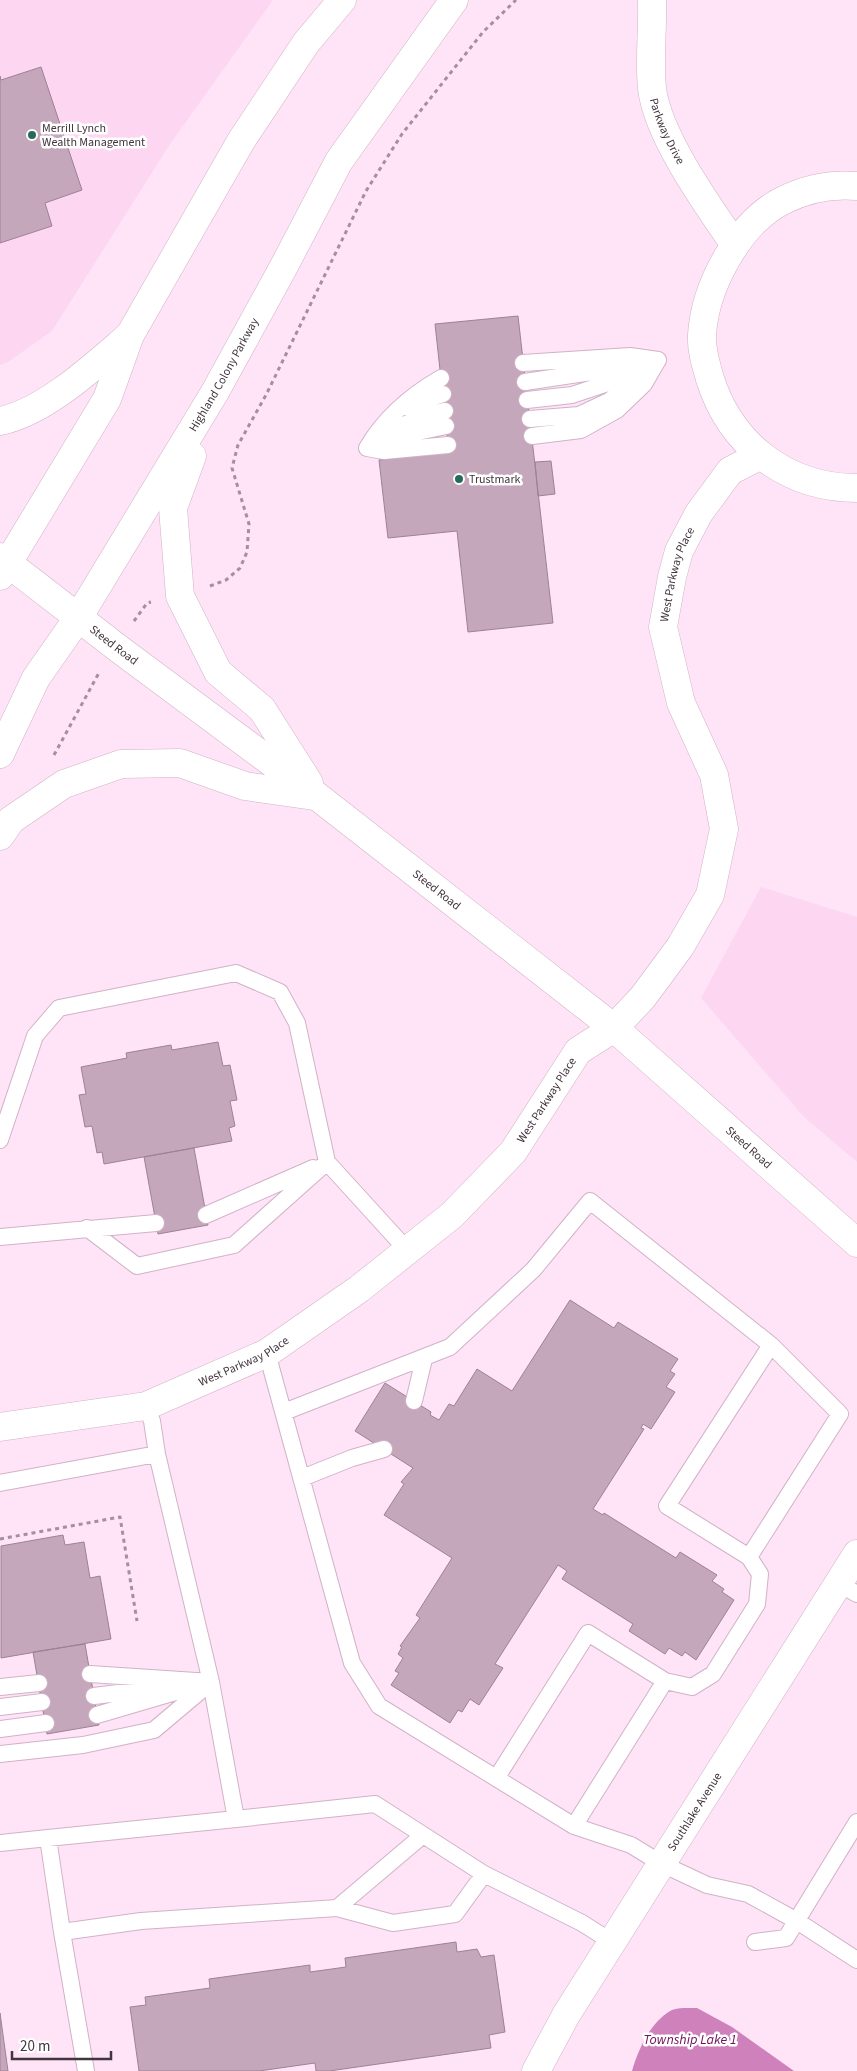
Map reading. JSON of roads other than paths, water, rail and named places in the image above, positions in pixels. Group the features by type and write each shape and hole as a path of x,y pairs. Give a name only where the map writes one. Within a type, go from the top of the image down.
{"street":[{"path":"3,565 107,399 130,335 241,141 306,42 342,0"},
{"name":"Highland Colony Parkway","path":"0,754 36,678 78,618 214,392 283,268 339,161 454,0"},
{"name":"Parkway Drive","path":"652,0 652,90 660,117 675,151 736,245"},
{"path":"857,186 815,188 782,200 758,220 736,245 719,271 706,307 701,336 705,364 716,397 731,424 759,456 805,480 838,488 857,488"},
{"path":"0,421 16,418 73,383 130,335"},
{"path":"214,392 173,508 180,596 218,672 262,709 318,797"},
{"name":"West Parkway Place","path":"0,1427 146,1406 267,1353 359,1289 452,1215 514,1152 578,1051 614,1028 643,997 680,947 710,895 724,830 714,775 681,703 663,627 679,551 699,513 730,471 759,456"},
{"name":"Steed Road","path":"3,565 78,618 318,797 614,1028 857,1243"},
{"path":"0,836 11,820 64,784 121,764 180,763 245,786 318,797"},
{"name":"Southlake Avenue","path":"536,2071 566,2015 662,1864 848,1589 857,1554"}],"lane":[{"path":"523,363 630,356 658,360"},
{"path":"525,382 658,360"},
{"path":"527,400 572,395 606,384 658,360"},
{"path":"530,419 579,415 609,400 658,360"},
{"path":"532,436 582,430 618,410 644,384 658,360"},
{"path":"367,448 378,430 399,407 442,386"},
{"path":"367,448 395,429 423,415 446,419"},
{"path":"367,448 384,451 448,445"},
{"path":"0,1140 35,1036 59,1008 236,972 280,992 297,1023 326,1162 408,1251"},
{"path":"206,1215 326,1162"},
{"path":"87,1228 137,1266 234,1244 326,1162"},
{"path":"284,1412 450,1347 534,1270 590,1201 770,1345 840,1414 750,1557"},
{"path":"0,1237 87,1228 156,1224"},
{"path":"497,1777 588,1633 665,1681 692,1687 713,1674 757,1604 760,1574 750,1557 666,1506 770,1345"},
{"path":"267,1353 352,1663 380,1706 574,1826 631,1845 662,1864 707,1886 748,1894 796,1921 857,1960"},
{"path":"414,1401 424,1358"},
{"path":"146,1406 152,1421 156,1454 211,1682 236,1819"},
{"path":"302,1478 352,1458 384,1449"},
{"path":"0,1484 156,1454"},
{"path":"90,1674 211,1682"},
{"path":"574,1826 665,1681"},
{"path":"94,1696 211,1682"},
{"path":"97,1715 211,1682"},
{"path":"0,1754 83,1745 154,1730 211,1682"},
{"path":"0,1687 39,1683"},
{"path":"0,1707 42,1702"},
{"path":"0,1728 46,1723"},
{"path":"0,1843 375,1804 422,1836 484,1874 582,1923 612,1942"},
{"path":"755,1942 786,1938 857,1822"},
{"path":"337,1908 422,1836"},
{"path":"48,1838 86,2071"},
{"path":"62,1932 141,1921 337,1908 393,1923 456,1914 484,1874"}],"water":[{"name":"Township Lake 1","path":"683,2008 697,2008 732,2027 794,2071 632,2071 638,2054 656,2022 670,2011"}],"place":[{"name":"Merrill Lynch Wealth Management","path":"32,135"},
{"name":"Trustmark","path":"459,479"}]}
